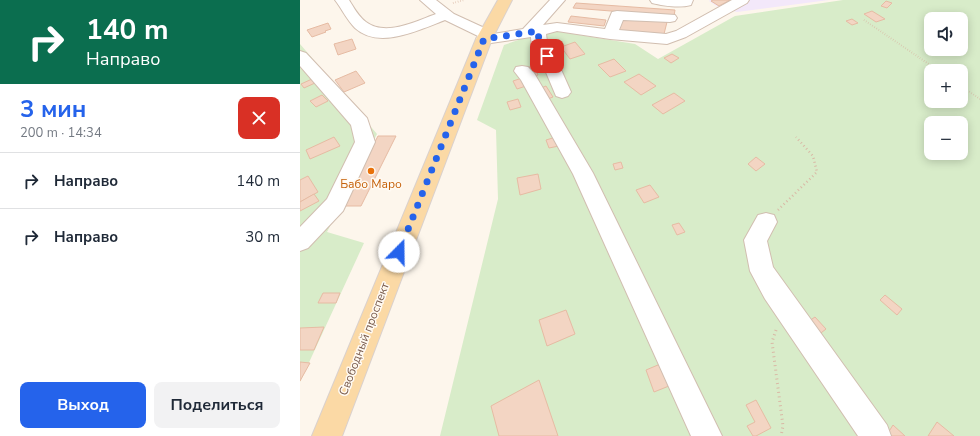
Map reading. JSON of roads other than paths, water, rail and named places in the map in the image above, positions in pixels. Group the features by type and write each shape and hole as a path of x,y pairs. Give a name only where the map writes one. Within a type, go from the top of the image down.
{"main road":[{"name":"Свободный проспект","path":"327,436 485,36 505,0"}],"lane":[{"path":"342,0 362,27 374,33 387,34 447,10"},
{"path":"427,0 447,10 485,36 506,37 557,27 610,34 668,39 679,39 742,0"},
{"path":"533,32 558,0"},
{"path":"656,0 686,2 686,0"},
{"path":"610,34 617,15 670,18"},
{"path":"533,32 540,51 547,56 562,92"},
{"path":"300,56 308,78 360,123 365,142 335,205 300,241"},
{"path":"522,71 528,77 583,173 707,436"},
{"path":"766,222 755,240 762,271 774,291 876,436"}],"place":[{"name":"Бабо Маро","path":"371,171"}]}
